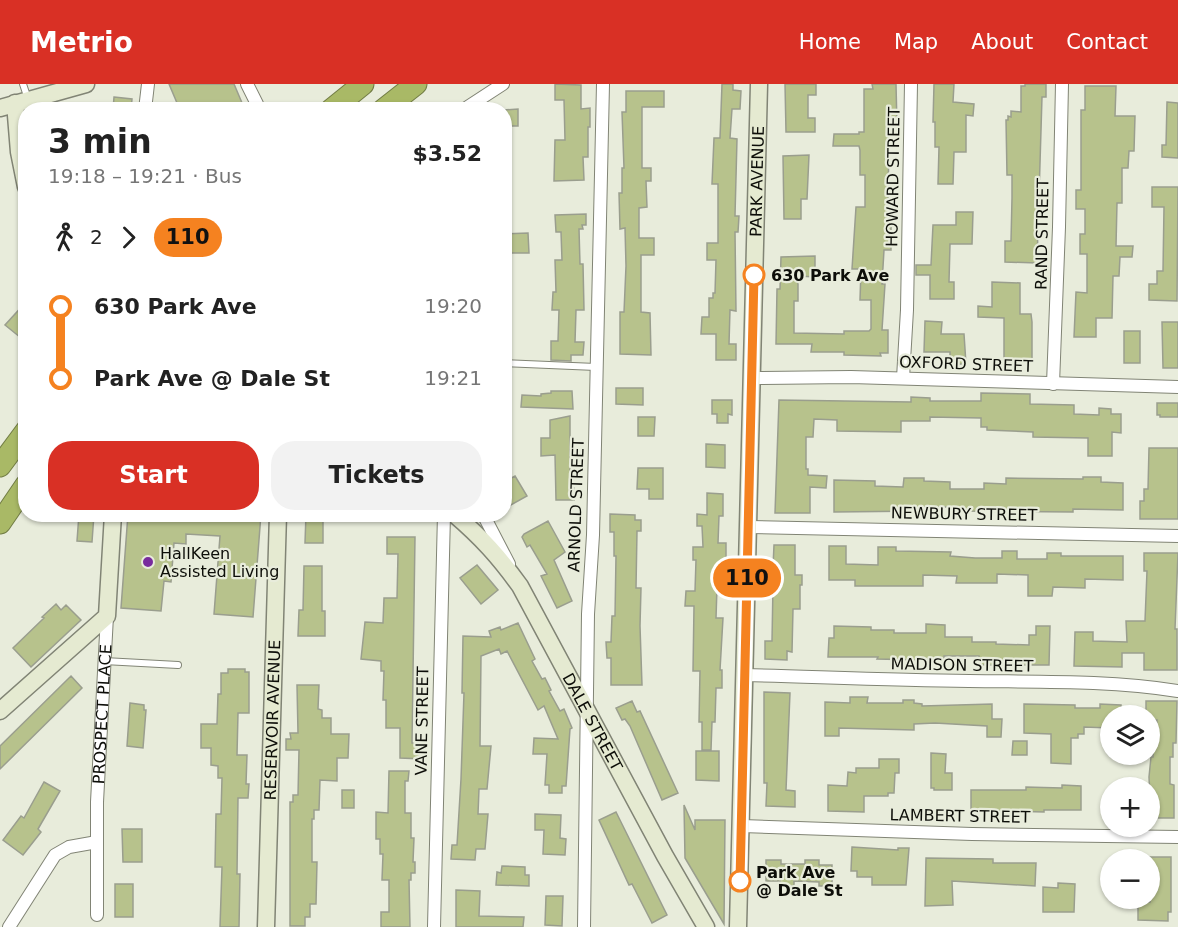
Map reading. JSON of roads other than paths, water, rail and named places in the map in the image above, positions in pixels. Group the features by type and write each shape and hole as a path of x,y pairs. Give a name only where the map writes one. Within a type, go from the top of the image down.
{"highway":[{"path":"342,102 363,84"},
{"path":"393,102 416,84"},
{"path":"0,466 18,442"},
{"path":"0,523 18,497"}],"street":[{"path":"18,134 16,99 86,84"},
{"path":"146,102 148,84"},
{"path":"246,84 255,102"},
{"path":"475,102 503,84"},
{"name":"ARNOLD STREET","path":"584,927 588,614 593,536 603,84"},
{"name":"PARK AVENUE","path":"738,927 759,84"},
{"name":"HOWARD STREET","path":"903,378 907,310 911,84"},
{"name":"RAND STREET","path":"1053,384 1059,249 1062,84"},
{"name":"OXFORD STREET","path":"752,378 903,378 1178,387"},
{"name":"PROSPECT PLACE","path":"97,915 97,842 104,661 112,522"},
{"name":"RESERVOIR AVENUE","path":"266,927 278,522"},
{"name":"VANE STREET","path":"434,927 444,522"},
{"path":"463,522 499,557 520,586"},
{"name":"DALE STREET","path":"487,522 664,856 706,927"},
{"name":"NEWBURY STREET","path":"749,527 1178,536"},
{"path":"0,711 106,616"},
{"name":"MADISON STREET","path":"745,675 857,680 1040,682 1152,687 1178,691"},
{"name":"LAMBERT STREET","path":"742,826 972,834 1178,837"},
{"path":"9,927 55,855 69,847 97,842"}],"lane":[{"path":"512,363 597,367"},
{"path":"104,661 178,665"}],"place":[{"name":"630 Park Ave","path":"754,275"},
{"name":"HallKeen Assisted Living","path":"148,562"},
{"name":"Park Ave @ Dale St","path":"740,881"}]}
